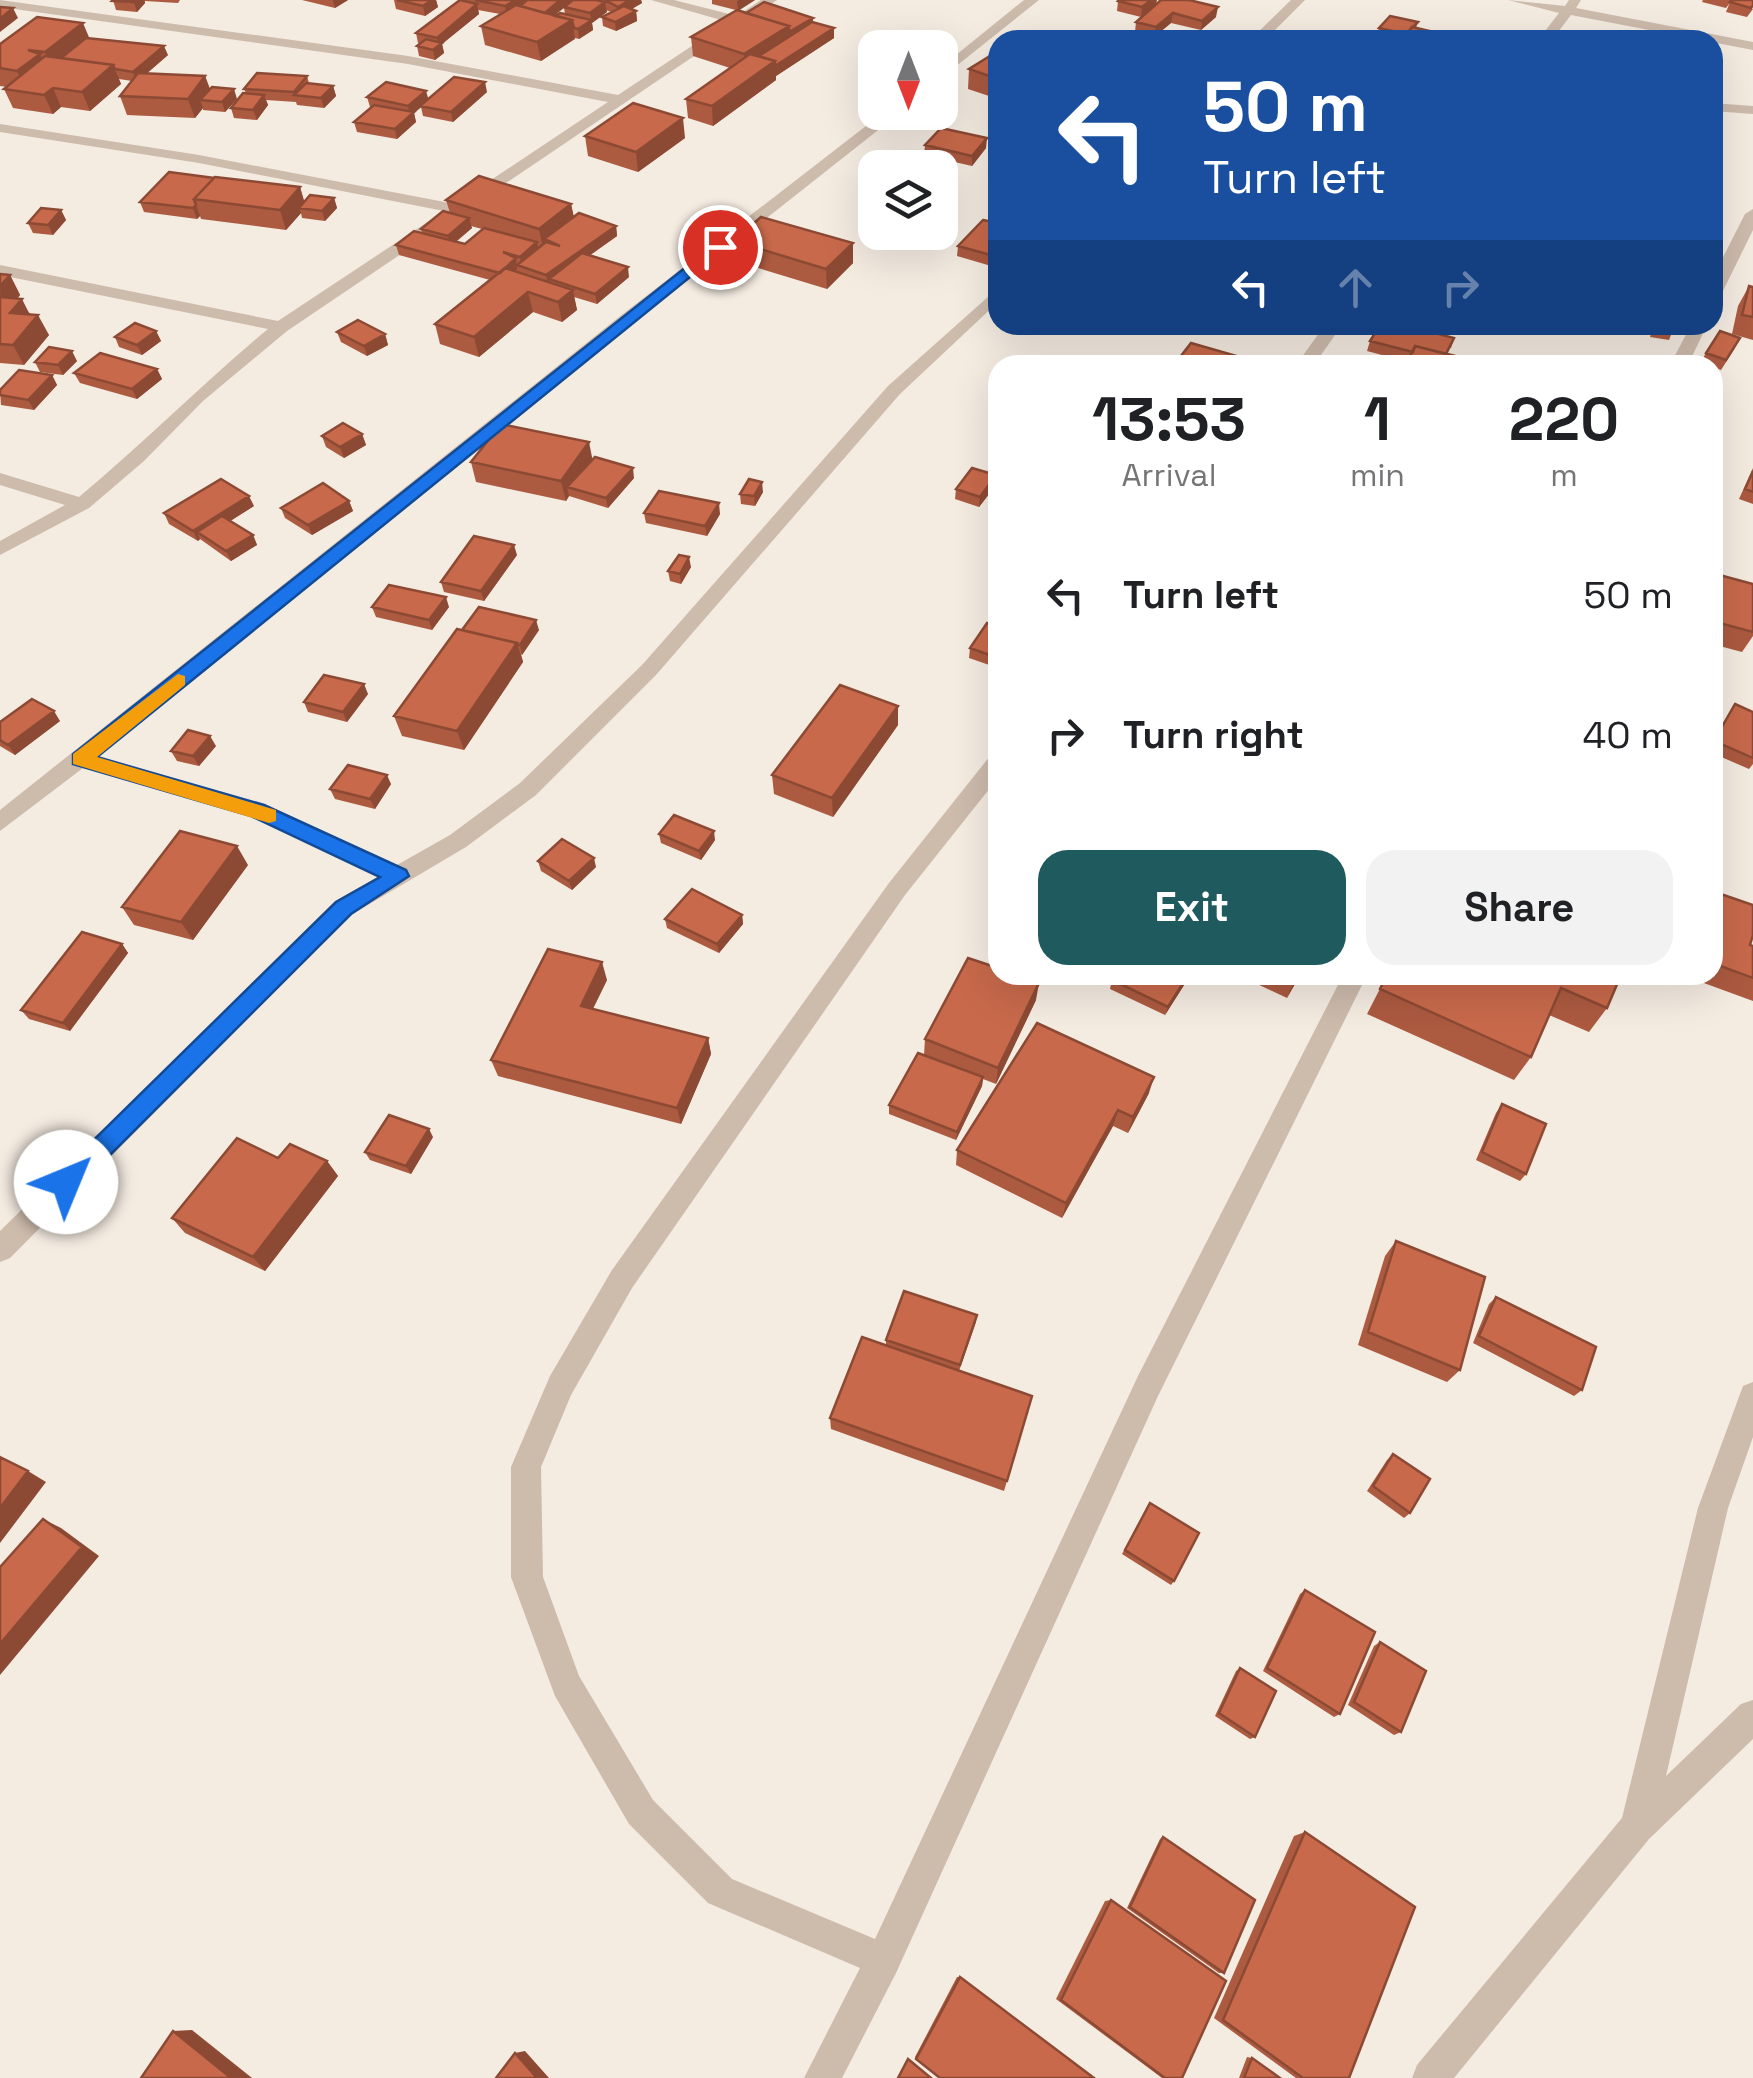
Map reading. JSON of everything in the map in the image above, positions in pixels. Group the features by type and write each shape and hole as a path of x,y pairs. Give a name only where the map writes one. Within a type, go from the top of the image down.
{"street":[{"path":"658,0 737,20"},
{"path":"0,550 82,504 138,457 197,397 281,327 770,0"},
{"path":"995,30 1032,0"},
{"path":"1267,30 1298,0"},
{"path":"1515,0 1571,5 1682,30"},
{"path":"0,3 408,60 617,99"},
{"path":"1552,30 1571,5"},
{"path":"958,60 988,36"},
{"path":"1723,39 1753,46"},
{"path":"1723,108 1753,110"},
{"path":"0,128 199,159 454,208"},
{"path":"0,822 625,320 871,130"},
{"path":"1723,275 1753,214"},
{"path":"0,270 281,327"},
{"path":"0,1249 329,921 458,841 528,789 649,670 894,390 988,301"},
{"path":"0,479 82,504"},
{"path":"80,759 257,810 398,876"},
{"path":"883,1960 720,1890 640,1812 566,1685 527,1577 526,1468 560,1386 622,1279 897,889 988,775"},
{"path":"822,2078 883,1960 1148,1386 1350,985"},
{"path":"1636,1827 1713,1508 1753,1396"},
{"path":"1430,2078 1636,1827 1753,1716"}],"building":[{"path":"397,0 432,0 423,6"},
{"path":"460,0 477,4 437,38 416,33"},
{"path":"475,0 516,0 505,6"},
{"path":"527,0 560,0 545,13 520,6"},
{"path":"573,0 605,2 590,13 564,7"},
{"path":"605,0 630,0 618,7"},
{"path":"1119,0 1151,0 1142,7"},
{"path":"1161,0 1189,0 1218,7 1202,21 1173,13 1156,27 1136,22"},
{"path":"1732,0 1753,0 1753,5 1751,8"},
{"path":"764,2 813,18 789,32 789,26 746,13"},
{"path":"516,5 572,20 537,42 481,26"},
{"path":"624,6 636,11 615,22 602,17"},
{"path":"0,7 13,8 0,19"},
{"path":"737,10 789,26 744,54 691,37"},
{"path":"560,13 592,20 578,29 572,20 555,16"},
{"path":"1390,16 1418,22 1410,30 1379,28"},
{"path":"37,17 83,23 45,52 28,50 40,54 17,71 0,68 0,44"},
{"path":"812,22 834,28 775,66 775,61 759,56"},
{"path":"86,38 164,46 133,72 115,69 113,65 61,58"},
{"path":"426,39 442,43 433,50 417,46"},
{"path":"750,54 775,61 712,106 686,99"},
{"path":"45,56 113,65 82,92 53,88 44,95 4,89"},
{"path":"988,57 988,76 969,69"},
{"path":"138,73 205,76 188,99 120,96"},
{"path":"257,73 307,76 294,92 244,89"},
{"path":"454,77 485,82 451,112 420,106"},
{"path":"386,82 426,91 408,106 367,97"},
{"path":"306,83 333,86 321,98 294,95"},
{"path":"212,87 234,89 222,102 200,100"},
{"path":"243,93 264,95 253,110 231,108"},
{"path":"633,103 683,118 636,152 585,136"},
{"path":"374,105 414,112 395,129 354,122"},
{"path":"939,130 987,138 972,156 925,145"},
{"path":"169,172 214,178 194,199 193,208 140,202"},
{"path":"479,176 571,204 539,229 446,200"},
{"path":"215,177 300,187 280,210 194,199"},
{"path":"310,195 334,198 322,211 299,208"},
{"path":"41,208 61,210 48,225 28,223"},
{"path":"443,211 469,218 448,236 421,229"},
{"path":"579,213 616,226 546,275 517,265 546,242 560,246 544,239"},
{"path":"761,217 853,243 826,269 734,241"},
{"path":"983,220 988,221 988,254 958,246"},
{"path":"484,228 537,242 520,257 503,252 516,258 500,273 396,245 414,231 465,244"},
{"path":"582,253 628,267 595,294 549,279"},
{"path":"505,268 573,290 558,302 528,292 474,337 435,324"},
{"path":"1749,286 1753,287 1753,317 1742,315"},
{"path":"0,297 22,299 10,313 38,315 13,345 0,344"},
{"path":"358,320 385,334 364,346 337,332"},
{"path":"135,323 156,331 137,345 115,337"},
{"path":"1723,332 1740,338 1726,360 1723,355 1706,353"},
{"path":"1374,335 1454,338 1446,354 1415,346 1413,352 1370,341"},
{"path":"1191,343 1233,355 1182,355"},
{"path":"1415,346 1452,355 1411,355"},
{"path":"49,347 72,351 58,365 35,362"},
{"path":"100,353 157,369 132,389 74,373"},
{"path":"19,370 52,375 28,400 0,395 0,390"},
{"path":"343,423 362,434 340,447 322,436"},
{"path":"501,424 589,442 561,481 471,462"},
{"path":"595,457 633,468 606,498 567,487"},
{"path":"972,468 988,473 988,486 980,497 956,489"},
{"path":"1753,471 1753,492 1745,489"},
{"path":"221,479 249,496 193,531 164,513"},
{"path":"749,479 762,482 754,496 740,494"},
{"path":"323,483 349,501 308,525 281,508"},
{"path":"659,491 719,503 705,526 644,513"},
{"path":"222,516 253,535 226,551 197,532"},
{"path":"474,536 514,545 481,591 441,582"},
{"path":"679,555 689,557 680,574 668,571"},
{"path":"1723,576 1753,584 1753,632 1723,624"},
{"path":"389,585 446,597 429,620 372,607"},
{"path":"479,607 536,620 520,645 462,630"},
{"path":"987,623 988,623 988,654 970,648"},
{"path":"457,629 517,643 457,731 394,716"},
{"path":"324,675 364,684 343,712 304,702"},
{"path":"840,685 898,706 832,798 772,775"},
{"path":"32,699 54,711 8,745 0,740 0,722"},
{"path":"1735,704 1753,712 1753,758 1723,745 1723,725"},
{"path":"188,730 210,736 193,756 171,751"},
{"path":"348,765 387,775 370,799 330,789"},
{"path":"674,815 714,831 699,851 659,834"},
{"path":"180,831 237,846 181,922 122,907"},
{"path":"562,839 594,858 569,881 538,861"},
{"path":"692,889 742,915 717,944 665,919"},
{"path":"1723,895 1753,905 1753,978 1723,967"},
{"path":"82,932 122,944 63,1023 21,1010"},
{"path":"548,949 602,962 581,1006 708,1038 677,1108 491,1060"},
{"path":"968,958 988,965 988,985 1038,985 998,1068 925,1039"},
{"path":"1122,985 1182,985 1168,1007"},
{"path":"1382,985 1617,985 1607,1008 1561,988 1531,1057 1380,989"},
{"path":"1037,1023 1154,1077 1133,1117 1118,1110 1066,1203 957,1150"},
{"path":"918,1053 983,1077 957,1132 889,1105"},
{"path":"1502,1104 1546,1124 1526,1174 1482,1152"},
{"path":"389,1115 429,1129 406,1166 365,1152"},
{"path":"237,1138 278,1158 290,1144 327,1161 253,1257 172,1218"},
{"path":"1396,1241 1485,1277 1460,1370 1368,1332"},
{"path":"904,1291 977,1315 960,1365 886,1340"},
{"path":"1496,1297 1596,1347 1582,1390 1479,1336"},
{"path":"862,1337 1032,1396 1007,1481 830,1418"},
{"path":"1393,1454 1430,1479 1410,1513 1373,1486"},
{"path":"0,1457 28,1471 0,1508"},
{"path":"1150,1503 1199,1533 1174,1581 1125,1550"},
{"path":"43,1519 82,1547 0,1644 0,1567"},
{"path":"1305,1590 1375,1632 1340,1714 1267,1668"},
{"path":"1380,1642 1426,1671 1401,1732 1354,1702"},
{"path":"1240,1668 1276,1691 1255,1737 1219,1713"},
{"path":"1305,1832 1415,1907 1349,2078 1303,2078 1223,2020"},
{"path":"1163,1837 1255,1900 1224,1973 1130,1907"},
{"path":"1111,1900 1226,1981 1182,2078 1165,2078 1061,2000"},
{"path":"960,1977 1094,2078 940,2078 916,2059"},
{"path":"173,2031 231,2078 141,2078"},
{"path":"515,2053 537,2078 496,2078"},
{"path":"1252,2058 1280,2078 1244,2078"},
{"path":"908,2059 931,2078 898,2078"}],"slow traffic":[{"path":"178,680 80,759 269,815"}],"route":[{"path":"66,1182 343,908 398,876 257,810 80,759 720,247"}]}
